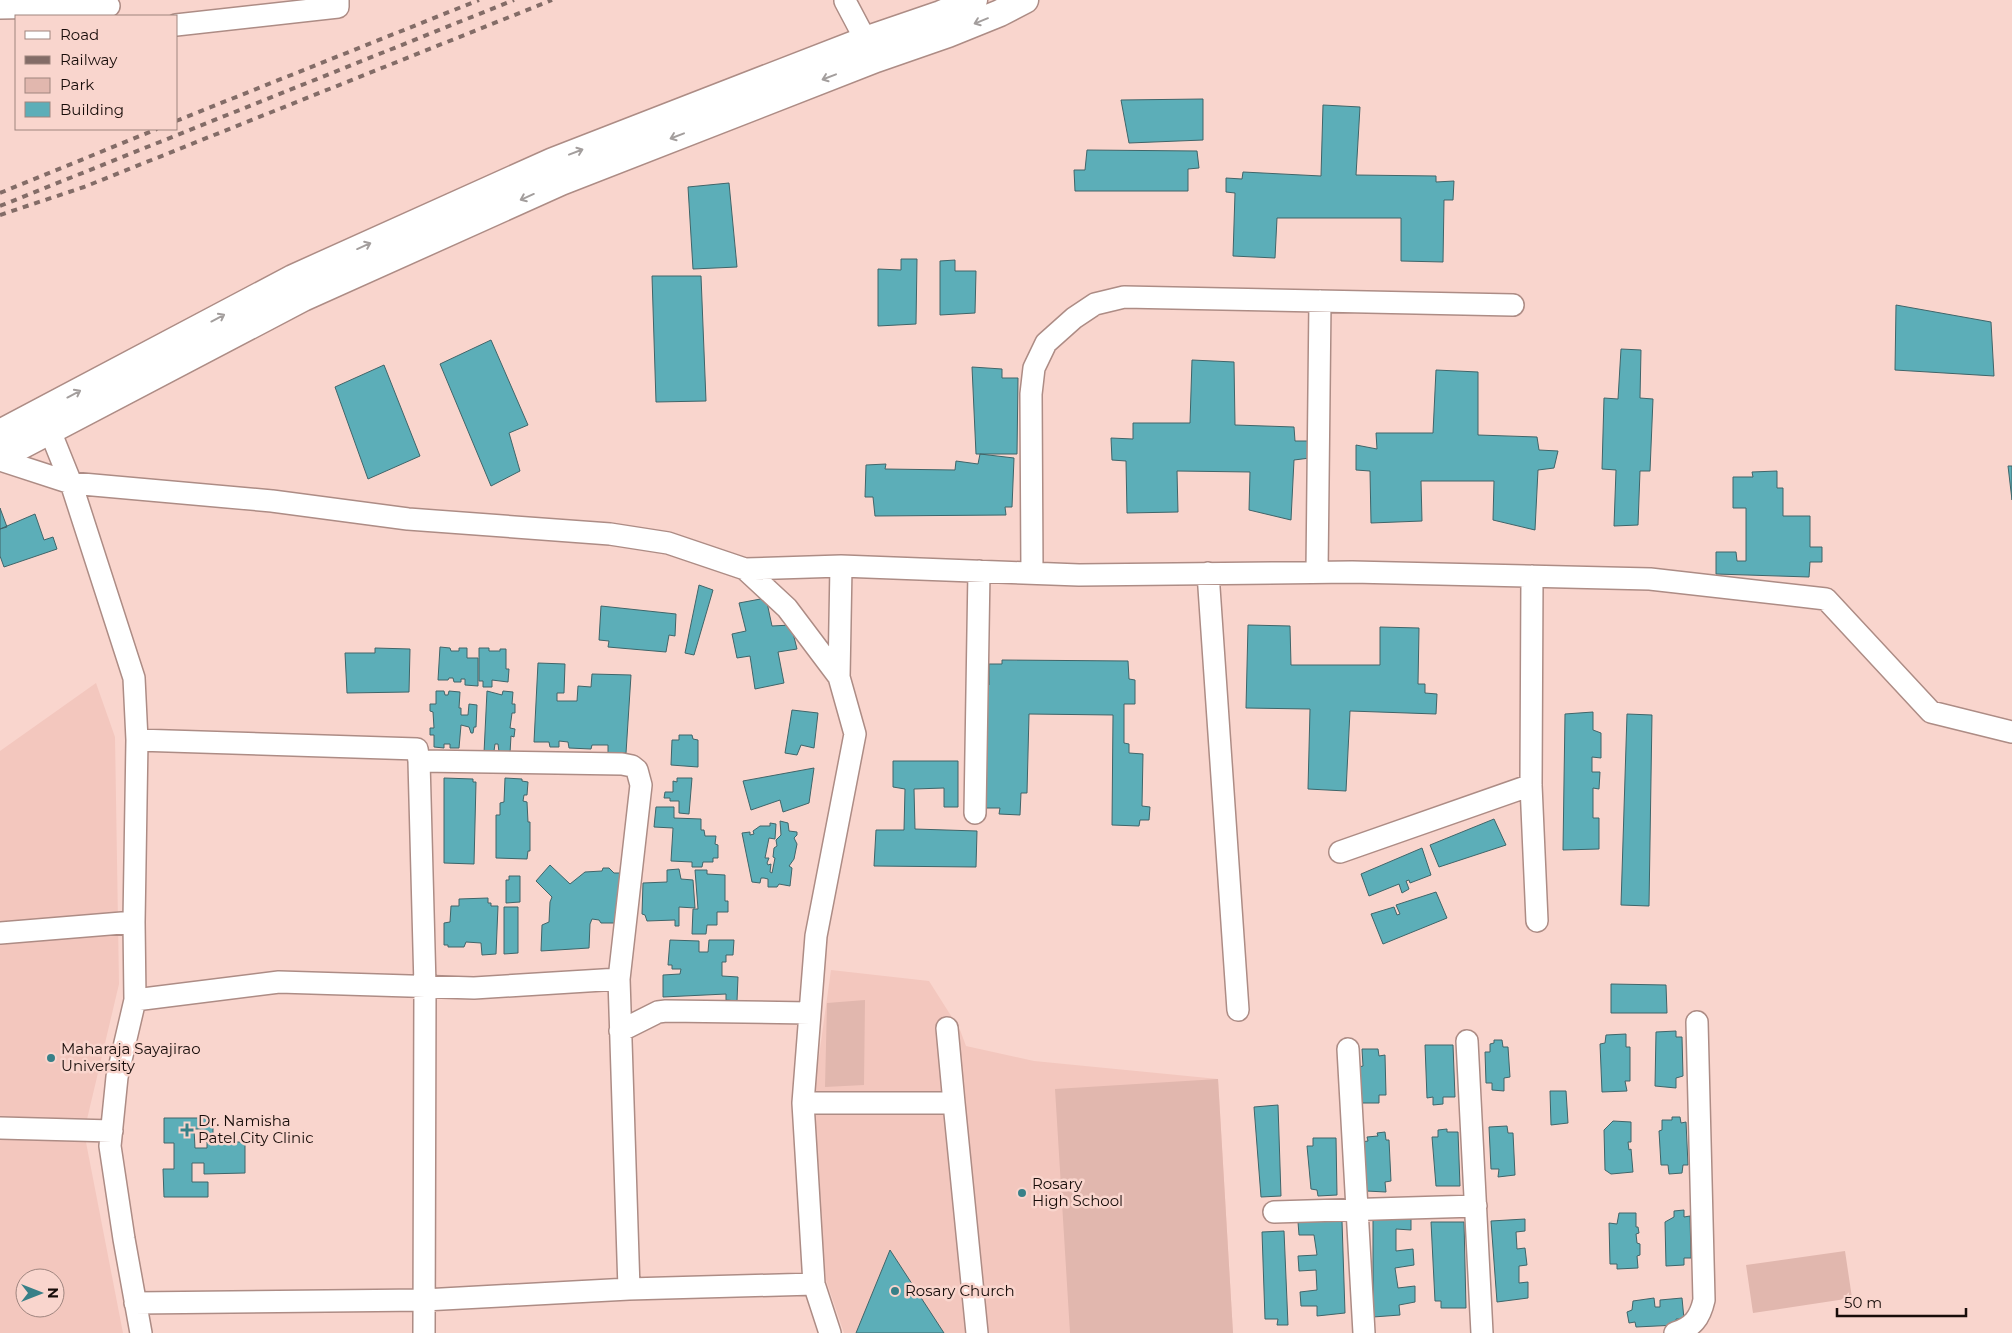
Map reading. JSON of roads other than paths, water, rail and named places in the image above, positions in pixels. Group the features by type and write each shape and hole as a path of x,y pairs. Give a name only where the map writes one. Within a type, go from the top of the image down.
{"main road":[{"path":"0,433 46,421 303,298 561,182 870,49 974,0"},
{"path":"870,49 948,34 1000,13 1025,0"},
{"path":"0,458 46,421"}],"street":[{"path":"178,25 338,6 338,0"},
{"path":"845,2 870,49"},
{"path":"0,8 109,7"},
{"path":"1032,573 1031,394 1034,368 1046,343 1074,318 1095,304 1124,297 1513,305"},
{"path":"1317,572 1320,301"},
{"path":"46,421 71,483 134,678 138,740 134,922 135,1000 117,1077 110,1146 141,1333"},
{"path":"0,458 71,483 272,501 408,519 610,534 668,543 745,569 841,566 1079,575 1317,572 1650,579 1826,598 1931,712 2012,732"},
{"path":"830,1333 814,1284 803,1103 816,936 855,734 839,677 841,566"},
{"path":"745,569 787,608 839,677"},
{"path":"975,813 979,571"},
{"path":"1208,573 1238,1010"},
{"path":"1532,576 1531,785 1537,922"},
{"path":"138,740 417,749 419,761 425,986 424,1333"},
{"path":"419,761 622,764 632,766 637,770 641,785 619,979 629,1289"},
{"path":"1340,852 1531,785"},
{"path":"0,933 134,922"},
{"path":"135,1000 279,982 474,988 619,979"},
{"path":"620,1031 658,1012 666,1011 810,1014"},
{"path":"1675,1333 1686,1330 1696,1322 1701,1314 1704,1300 1697,1022"},
{"path":"947,1028 977,1333"},
{"path":"1467,1041 1482,1333"},
{"path":"1348,1049 1364,1333"},
{"path":"803,1103 954,1103"},
{"path":"0,1128 112,1131"},
{"path":"1274,1212 1476,1206"},
{"path":"136,1303 424,1300 629,1289 814,1284"}],"railway":[{"path":"178,120 479,0"},
{"path":"0,206 514,0"},
{"path":"0,215 84,187 552,0"},
{"path":"0,193 155,130"}],"place":[{"name":"Maharaja Sayajirao University","path":"51,1058"},
{"name":"Dr. Namisha Patel City Clinic","path":"187,1130"},
{"name":"Rosary High School","path":"1022,1193"},
{"name":"Rosary Church","path":"895,1291"}]}
